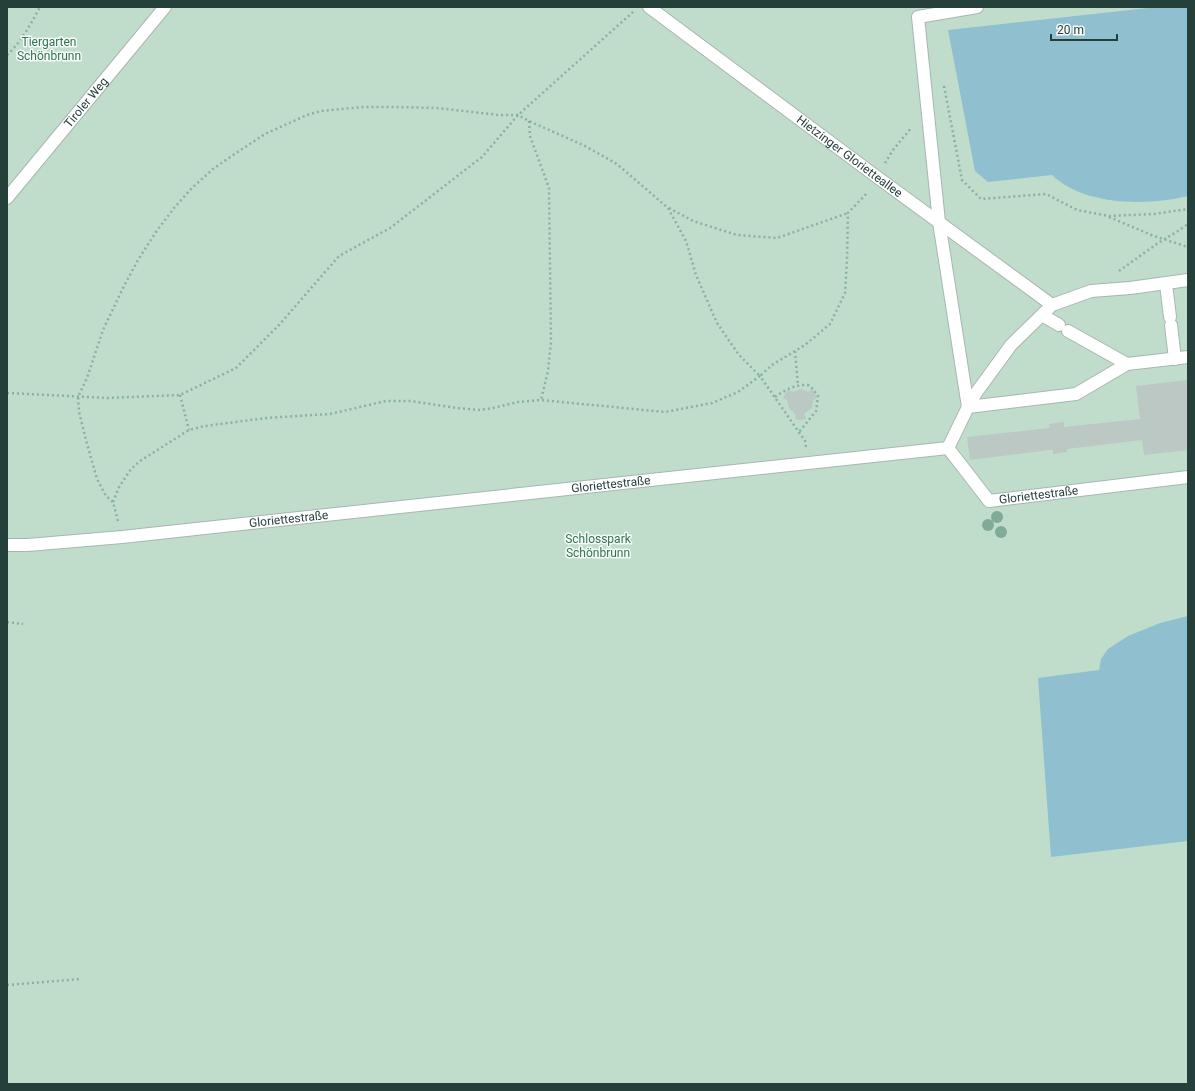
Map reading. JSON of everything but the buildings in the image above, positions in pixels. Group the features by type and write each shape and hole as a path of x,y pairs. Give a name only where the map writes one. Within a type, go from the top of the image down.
{"street":[{"name":"Tiroler Weg","path":"7,198 165,7"},
{"name":"Hietzinger Glorietteallee","path":"649,7 1052,305"},
{"path":"968,407 939,222 918,17 977,7"},
{"path":"948,448 968,407 1011,345 1052,305 1091,291 1166,284 1188,280"},
{"path":"1166,284 1175,359"},
{"path":"1042,315 1127,364"},
{"path":"968,407 1076,394 1127,364 1188,357"},
{"name":"Gloriettestraße","path":"7,545 28,545 122,537 948,448 989,500 1188,477"}],"path":[{"path":"7,55 14,48 32,23 40,7"},
{"path":"7,393 107,398 180,395 236,368 279,325 339,256 390,228 482,157 518,114 638,7"},
{"path":"943,82 962,180 981,199 1046,194 1077,210 1109,216 1188,247"},
{"path":"122,537 113,502 106,496 97,479 79,412 78,397 88,378 103,330 138,260 149,243 174,208 213,169 236,152 265,134 306,115 321,111 364,107 437,108 499,115 518,114 529,122 585,146 616,164 668,208 693,221 737,235 777,238 848,213 867,193 893,150 927,105"},
{"path":"529,122 530,136 549,188 551,342 548,371 541,400"},
{"path":"668,208 686,241 696,275 717,323 739,355 760,376 805,441 808,463"},
{"path":"1109,216 1160,213 1188,209"},
{"path":"113,502 119,487 131,469 154,452 189,430 205,426 266,418 330,414 386,401 410,401 480,410 518,402 541,400 665,412 712,403 738,392 772,365 805,344 830,324 844,293 847,260 848,213"},
{"path":"1114,274 1188,224"},
{"path":"795,351 798,386"},
{"path":"775,397 784,391 798,386 808,385 814,389 818,396 816,411 799,432"},
{"path":"180,395 189,430"},
{"path":"7,622 23,624"},
{"path":"7,985 81,979"}],"green space":[{"name":"Schlosspark Schönbrunn","path":"7,7 1188,7 1188,1084 7,1084"}],"water":[{"path":"1157,7 1188,7 1188,196 1154,201 1117,201 1081,193 1065,185 1052,175 988,182 975,171 948,30"},
{"path":"1188,616 1188,841 1051,857 1038,678 1099,670 1101,659 1108,649 1128,636 1160,623"}],"park label":[{"name":"Tiergarten Schönbrunn","path":"49,49"}]}
